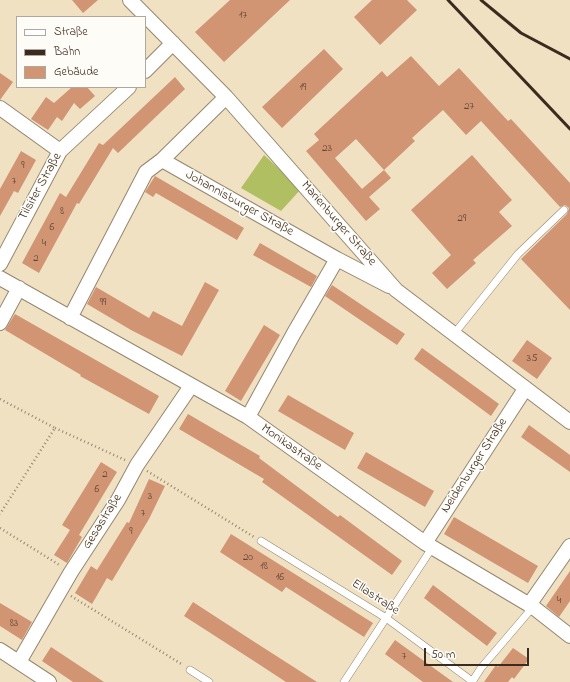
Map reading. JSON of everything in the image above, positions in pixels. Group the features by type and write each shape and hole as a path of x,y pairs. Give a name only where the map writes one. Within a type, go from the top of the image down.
{"street":[{"name":"Marienburger Straße","path":"130,0 226,97 396,290 570,422"},
{"path":"146,70 173,43"},
{"name":"Tilsiter Straße","path":"0,264 60,151 128,88"},
{"path":"70,318 146,172 162,160 226,97"},
{"path":"0,108 60,151"},
{"name":"Johannisburger Straße","path":"162,160 337,259 396,290"},
{"path":"248,417 337,259"},
{"name":"Monikastraße","path":"0,278 248,417 429,546 531,606 570,636"},
{"path":"0,323 20,288"},
{"name":"Gesastraße","path":"19,662 71,572 118,500 137,465 191,386"},
{"name":"Neidenburger Straße","path":"429,546 525,389"},
{"path":"531,606 570,546"},
{"path":"0,650 49,682"}],"lane":[{"path":"454,334 518,254 564,210"},
{"name":"Ellastraße","path":"261,541 386,618 472,682"},
{"path":"344,682 386,618 429,546"},
{"path":"472,682 481,668 531,606"},
{"path":"190,670 209,682"}],"path":[{"path":"0,399 55,428 137,465 261,541"},
{"path":"0,514 55,428"},
{"path":"0,528 71,572"},
{"path":"61,590 151,644 190,670"}],"green space":[{"path":"264,155 301,189 281,211 241,188"}],"building":[{"path":"72,0 98,0 83,13"},
{"path":"230,0 290,0 224,62 195,32"},
{"path":"372,0 407,0 417,10 380,45 354,17"},
{"path":"324,49 343,69 282,128 262,107"},
{"path":"411,56 439,86 459,68 508,121 511,119 570,183 570,310 521,259 567,214 569,208 565,205 560,207 481,121 466,135 443,110 412,138 415,141 384,170 391,178 369,197 380,209 366,221 306,151 319,140 314,134 382,71 387,77","holes":["356,139 384,170 362,189 335,158"]},
{"path":"0,73 13,82 0,100"},
{"path":"175,77 185,89 118,153 113,148 79,204 77,203 39,273 22,263 60,193 66,197 99,143 103,145"},
{"path":"71,88 88,88 95,96 80,109 74,103 62,121 57,117 48,130 31,119 46,97 54,103"},
{"path":"21,151 36,160 18,193 14,191 0,216 0,189"},
{"path":"472,155 512,200 499,212 512,226 473,260 476,263 447,289 432,273 451,255 411,210"},
{"path":"155,176 244,228 237,240 156,193 153,197 145,192"},
{"path":"260,243 317,276 311,287 253,255"},
{"path":"205,282 219,290 182,356 131,330 87,304 96,287 149,318 153,311 182,326"},
{"path":"332,285 405,334 397,345 325,296"},
{"path":"15,314 159,396 149,414 80,376 81,375 5,330"},
{"path":"264,325 280,335 241,401 225,391"},
{"path":"527,340 552,358 537,379 512,361"},
{"path":"422,348 499,404 491,416 414,359"},
{"path":"288,395 354,433 345,450 278,411"},
{"path":"188,414 260,456 259,458 338,517 340,515 402,561 392,575 262,482 264,479 179,429"},
{"path":"529,425 570,455 570,472 521,437"},
{"path":"366,452 434,491 425,507 357,468"},
{"path":"101,462 117,472 79,535 82,537 67,563 54,555 70,530 62,525"},
{"path":"149,479 165,486 149,519 112,581 107,578 92,604 75,593 91,566 97,570 127,522 129,523"},
{"path":"454,517 538,566 528,583 444,534"},
{"path":"231,534 373,623 364,637 286,587 282,592 220,552"},
{"path":"570,571 570,601 559,617 546,606"},
{"path":"433,585 497,633 487,646 424,598"},
{"path":"193,602 317,682 286,682 184,616"},
{"path":"0,603 32,622 22,640 0,626"},
{"path":"395,640 453,682 423,682 385,654"},
{"path":"51,647 104,682 73,682 42,661"},
{"path":"513,648 529,659 514,679 512,677 508,682 484,682 496,665 498,667"}],"railway":[{"path":"448,0 570,129"},
{"path":"481,0 521,33 570,59"}]}
